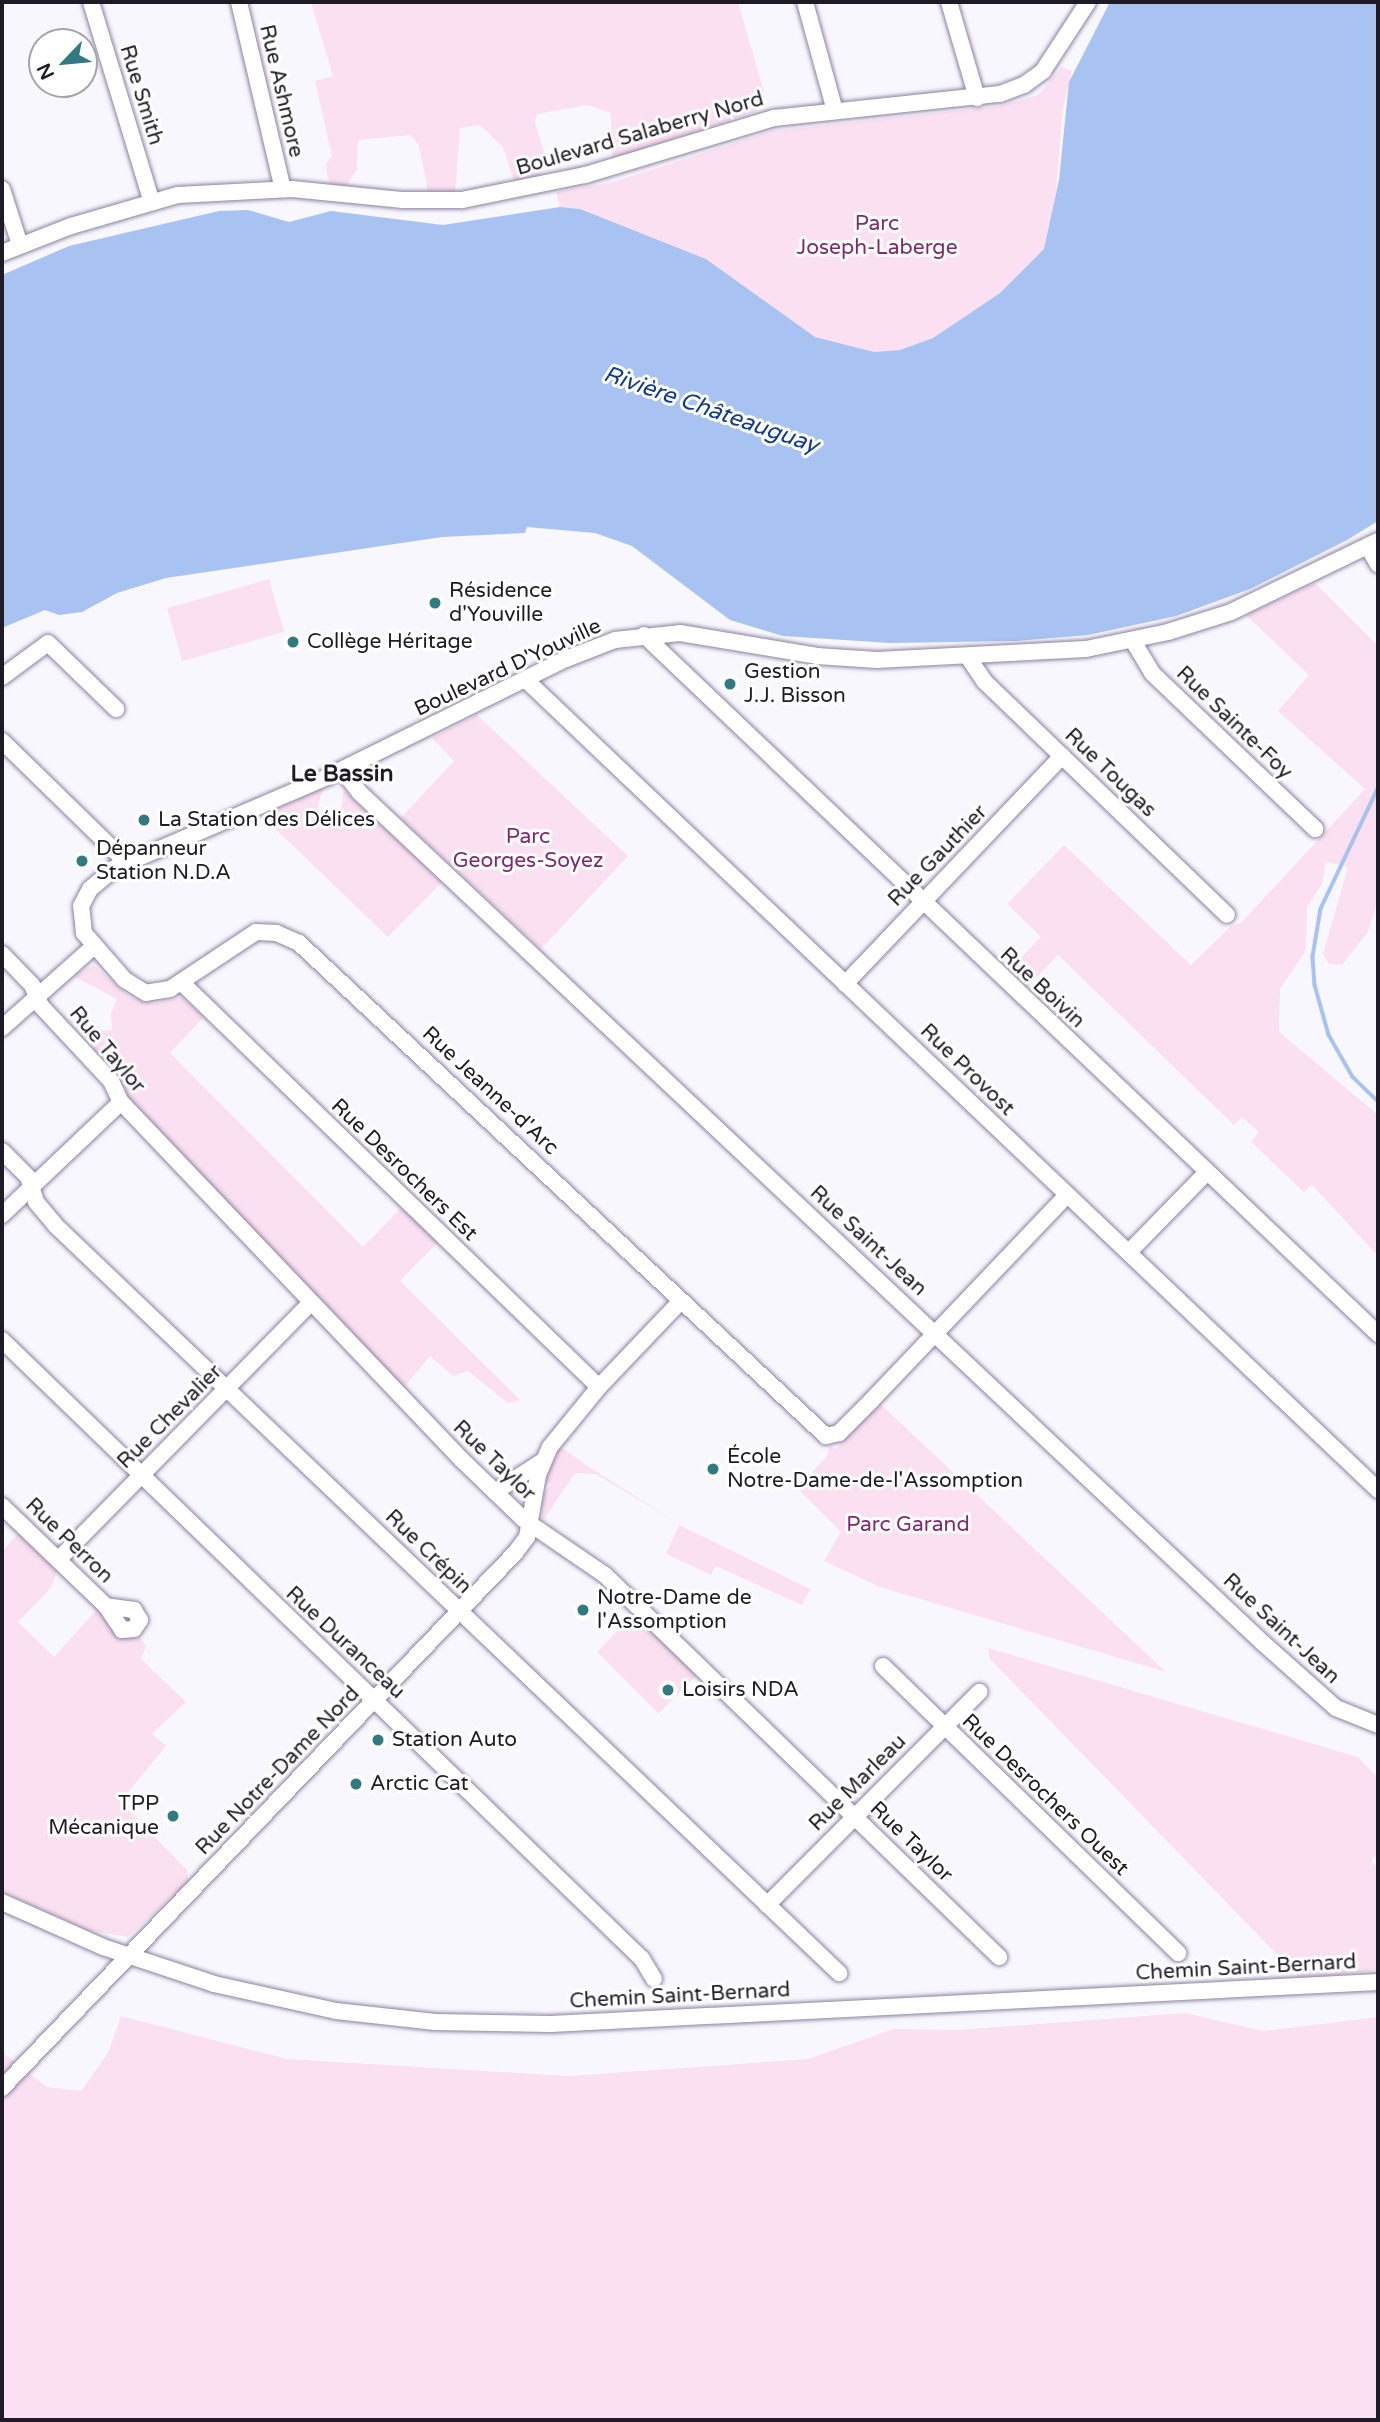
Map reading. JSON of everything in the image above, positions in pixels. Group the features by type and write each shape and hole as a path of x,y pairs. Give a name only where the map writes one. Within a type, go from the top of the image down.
{"street":[{"name":"Rue Smith","path":"91,2 151,200"},
{"name":"Rue Ashmore","path":"239,2 283,189"},
{"path":"805,2 835,111"},
{"path":"949,2 977,98"},
{"name":"Boulevard Salaberry Nord","path":"2,253 151,200 206,192 283,189 414,201 479,198 602,170 766,120 977,98 1018,89 1038,76 1088,2"},
{"path":"2,189 20,245"},
{"path":"1373,544 1378,564"},
{"name":"Boulevard D'Youville","path":"94,946 81,926 81,906 97,881 126,862 342,771 586,650 644,635 680,633 817,656 968,657 1056,653 1133,641 1245,607 1373,544"},
{"path":"680,633 672,653 680,671"},
{"name":"Rue Boivin","path":"644,635 922,903 1378,1334"},
{"name":"Rue Sainte-Foy","path":"1133,641 1152,673 1315,829"},
{"path":"2,677 48,643 116,709"},
{"name":"Rue Tougas","path":"968,657 984,681 1227,915"},
{"name":"Rue Provost","path":"526,680 1378,1490"},
{"path":"2,741 126,862"},
{"name":"Rue Gauthier","path":"845,984 1062,756"},
{"name":"Rue Saint-Jean","path":"342,771 359,792 1328,1701 1378,1725"},
{"name":"Rue Jeanne-d'Arc","path":"94,946 141,991 160,992 181,982 256,932 277,933 299,943 818,1430 831,1437 844,1429 937,1335"},
{"path":"2,1028 94,946"},
{"name":"Rue Taylor","path":"2,954 38,996 41,1006 111,1081 121,1102 495,1492 530,1523 605,1575 999,1957"},
{"name":"Rue Desrochers Est","path":"181,982 599,1387"},
{"path":"2,1215 121,1102"},
{"name":"Rue Crépin","path":"2,1151 28,1177 36,1202 55,1225 839,1973"},
{"path":"1129,1252 1207,1172"},
{"path":"937,1335 1067,1195"},
{"name":"Rue Notre-Dame Nord","path":"495,1492 542,1461 599,1387 681,1301"},
{"name":"Rue Chevalier","path":"59,1559 311,1303"},
{"name":"Rue Duranceau","path":"2,1340 642,1959 654,1979"},
{"name":"Rue Notre-Dame Nord","path":"2,2088 520,1546 530,1523 542,1461"},
{"name":"Rue Perron","path":"2,1506 106,1606"},
{"name":"Rue Desrochers Ouest","path":"883,1666 1178,1953"},
{"name":"Rue Marleau","path":"767,1905 979,1692"},
{"name":"Chemin Saint-Bernard","path":"2,1902 130,1957 214,1984 314,2007 482,2024 1378,1982"}],"green space":[{"path":"311,2 738,2 764,92 752,96 757,111 612,159 611,113 588,105 537,114 535,122 546,158 543,171 534,179 515,184 503,147 480,125 460,128 455,194 429,196 419,146 411,135 358,140 357,169 346,188 330,184 327,175 326,164 332,156 315,81 333,76"},
{"name":"Parc Joseph-Laberge","path":"1062,67 1072,71 1063,108 1054,217 1044,249 1000,293 933,338 900,350 874,352 815,337 706,259 580,209 560,207 556,192 613,182 772,131 999,106 1038,95"},
{"path":"269,579 284,632 182,661 167,608"},
{"path":"1315,583 1378,646 1378,900 1368,932 1342,965 1329,964 1323,954 1348,867 1326,862 1322,884 1307,907 1306,950 1280,989 1279,1032 1378,1115 1378,1256 1312,1185 1304,1192 1251,1142 1259,1132 1242,1117 1234,1125 1058,955 1024,990 1006,973 1041,937 1007,904 1064,845 1191,965 1231,926 1241,923 1365,789 1278,711 1309,675 1246,615"},
{"name":"Parc Georges-Soyez","path":"477,715 628,856 541,949 401,818 454,761 432,738"},
{"name":"Parc Georges-Soyez","path":"323,788 316,813 339,819 344,791 442,882 388,937 262,816"},
{"path":"94,965 129,997 155,1003 182,998 204,1017 170,1053 363,1247 404,1205 440,1240 400,1281 520,1400 508,1403 468,1371 453,1376 430,1356 401,1391 128,1100 90,1052 103,1037 71,1003 103,1031 112,1030 111,1014 117,999 73,976"},
{"name":"Parc Garand","path":"878,1402 1166,1672 880,1587 824,1561 841,1532 797,1488 827,1456 829,1446 836,1449"},
{"path":"559,1446 676,1522 596,1474 575,1473 543,1521 540,1500 551,1484 544,1482"},
{"path":"679,1525 810,1589 802,1605 716,1566 711,1575 666,1554"},
{"path":"21,1531 59,1567 51,1588 18,1622 54,1657 99,1607 128,1640 138,1634 146,1646 141,1659 186,1702 152,1734 166,1746 120,1802 187,1870 188,1882 128,1937 87,1930 2,1891 2,1551"},
{"path":"636,1613 698,1675 659,1713 597,1652"},
{"path":"988,1648 1358,1757 1378,1778 1378,1853 1371,1861 1378,1868 1378,1970 1301,1979 990,1659"},
{"path":"1185,2013 1263,2031 1378,2017 1378,2420 2,2420 2,2052 47,2087 81,2091 108,2053 121,2016 287,2059 569,2076 808,2059 894,2029 958,2030"}],"water":[{"name":"Rivière Châteauguay","path":"1110,2 1378,2 1378,521 1347,540 1250,589 1176,616 1088,635 1015,641 890,643 783,636 730,620 632,546 595,533 527,527 525,533 442,537 166,578 117,593 82,612 59,615 45,610 2,628 2,275 69,246 219,211 248,210 289,222 331,211 443,225 560,207 580,209 706,259 815,337 874,352 900,350 933,338 1000,293 1044,249 1059,180 1069,82"}],"waterway":[{"path":"1378,789 1321,909 1313,957 1315,985 1329,1035 1353,1077 1378,1101"}],"place":[{"name":"Résidence d'Youville","path":"435,603"},
{"name":"Collège Héritage","path":"293,642"},
{"name":"Gestion J.J. Bisson","path":"730,684"},
{"name":"La Station des Délices","path":"144,820"},
{"name":"Dépanneur Station N.D.A","path":"82,861"},
{"name":"École Notre-Dame-de-l'Assomption","path":"713,1469"},
{"name":"Notre-Dame de l'Assomption","path":"583,1610"},
{"name":"Loisirs NDA","path":"668,1690"},
{"name":"Station Auto","path":"378,1740"},
{"name":"Arctic Cat","path":"356,1784"},
{"name":"TPP Mécanique","path":"173,1816"}],"district":[{"name":"Le Bassin","path":"342,774"}]}
